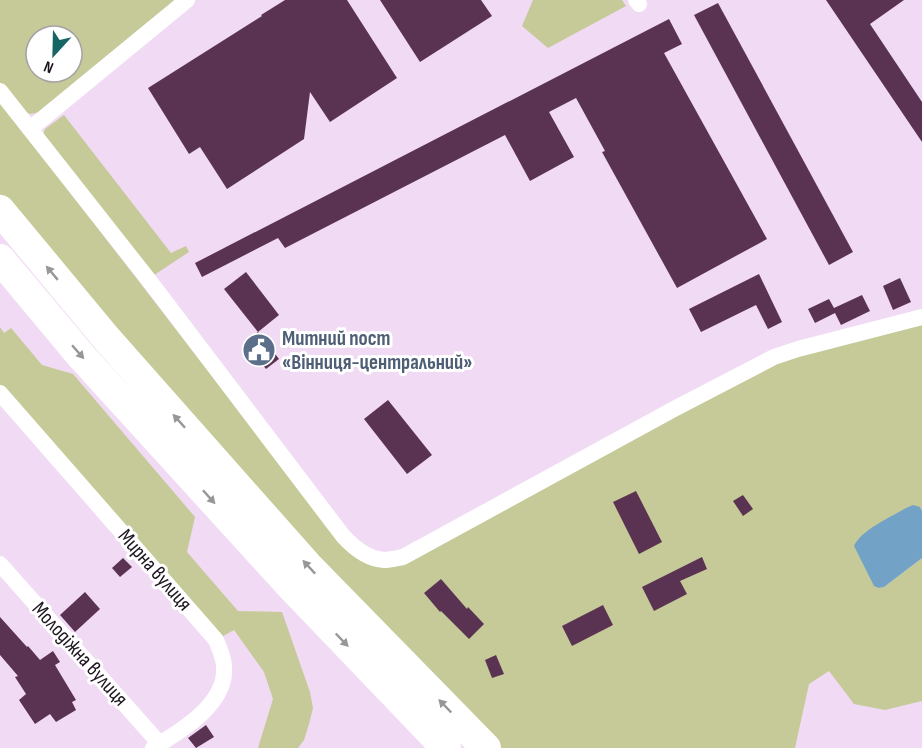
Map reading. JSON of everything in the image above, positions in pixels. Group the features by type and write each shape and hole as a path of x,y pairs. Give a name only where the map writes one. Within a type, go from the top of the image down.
{"highway":[{"path":"0,210 115,348 308,566 486,748"},
{"path":"0,259 82,357 279,574 446,748"}],"street":[{"path":"30,129 187,0"},
{"path":"0,91 148,279 343,536 366,555 384,560 403,557 774,357 922,317"},
{"name":"Мирна вулиця","path":"0,393 216,640 224,667 224,676 217,695 203,713 157,746"},
{"name":"Молодіжна вулиця","path":"0,564 157,746"}],"green space":[{"path":"0,0 179,0 84,77 84,24 24,24 24,84 76,84 41,112 30,114 20,110 0,85"},
{"path":"533,0 622,0 626,6 548,48 522,26"},
{"path":"0,102 332,533 384,560 774,357 922,317 922,511 920,507 878,588 884,587 922,558 922,701 885,710 854,704 829,671 809,684 795,748 497,748 314,560 112,331 0,194"},
{"path":"64,115 171,253 186,246 189,252 148,279 43,135 45,129"},
{"path":"0,327 4,333 11,328 42,365 73,374 195,517 187,552 238,611 282,612 310,692 313,708 304,740 298,748 258,748 273,699 264,672 234,630 216,640 0,393"}],"water":[{"path":"913,505 920,507 922,511 922,558 884,587 874,586 854,546 870,529"}],"building":[{"path":"285,0 347,0 397,78 330,122 310,92 304,139 227,189 200,147 189,154 148,88"},
{"path":"380,0 481,0 492,16 420,62"},
{"path":"826,0 904,0 870,24 922,102 922,142"},
{"path":"718,3 853,252 829,265 694,15"},
{"path":"669,19 682,44 664,53 767,239 677,288 602,152 605,151 576,98 549,112 574,157 530,181 505,135 285,248 278,238 202,277 195,263"},
{"path":"246,272 279,315 258,332 224,289"},
{"path":"759,274 782,322 768,329 756,305 701,332 689,309"},
{"path":"900,278 911,302 893,310 883,286"},
{"path":"862,295 870,311 841,325 835,313 815,323 808,309 829,299 834,308"},
{"path":"258,332 279,359 266,369 245,342"},
{"path":"388,400 432,455 407,474 364,419"},
{"path":"636,491 662,542 639,554 613,502"},
{"path":"743,495 753,509 743,516 733,501"},
{"path":"702,557 707,569 680,581 687,594 654,611 642,587"},
{"path":"123,558 132,567 120,577 112,568"},
{"path":"441,579 467,609 468,607 484,624 469,639 440,612 424,593"},
{"path":"85,592 100,609 75,632 60,615"},
{"path":"603,605 613,625 572,646 562,626"},
{"path":"0,617 40,660 53,651 60,662 55,665 76,700 72,702 76,710 56,722 50,714 35,724 19,700 26,694 15,677 18,676 0,655"},
{"path":"496,655 504,674 492,678 485,660"},
{"path":"206,725 214,737 196,748 188,738"}],"place":[{"name":"Митний пост «Вінниця-центральний»","path":"259,350"}]}
